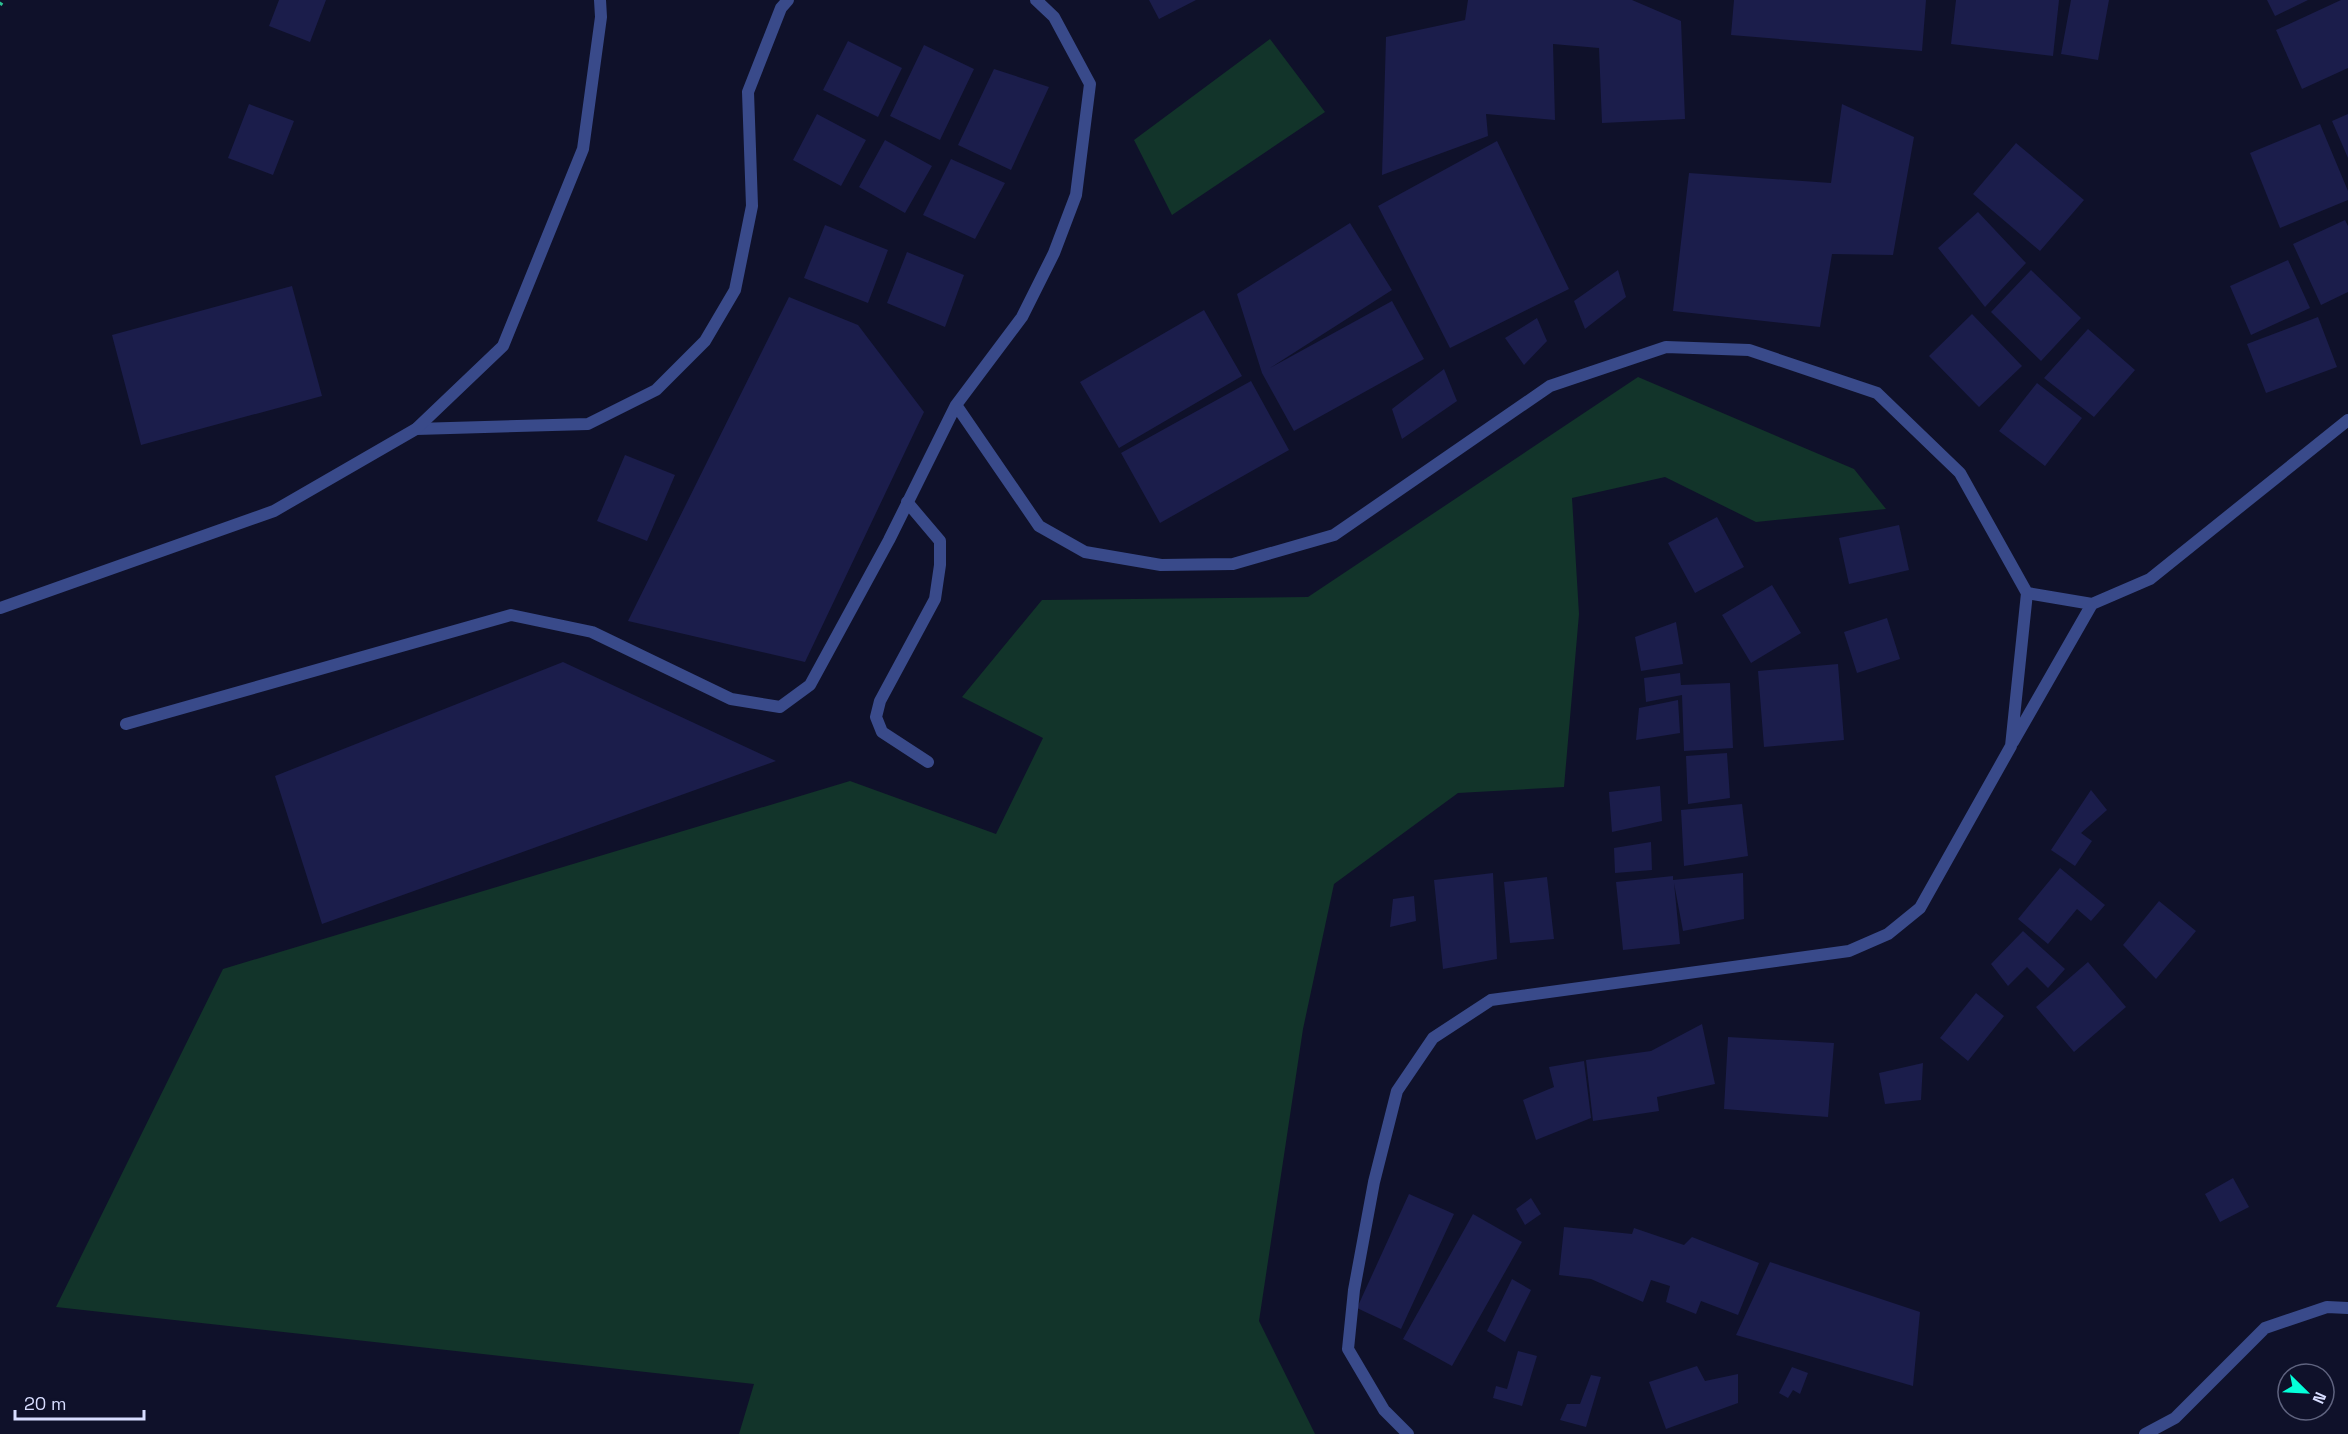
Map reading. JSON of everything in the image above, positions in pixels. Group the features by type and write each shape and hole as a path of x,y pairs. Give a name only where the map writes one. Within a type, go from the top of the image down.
{"street":[{"path":"0,608 274,511 416,429 503,346 583,149 602,17 600,0"},
{"path":"416,429 588,424 656,390 705,340 735,290 752,206 748,92 781,8 788,0"},
{"path":"126,724 511,615 592,632 731,699 780,707 810,685 956,405 1022,317 1054,253 1076,195 1090,84 1054,17 1036,0"},
{"path":"956,405 1039,526 1085,552 1161,565 1233,564 1334,536 1550,386 1666,347 1749,350 1877,393 1960,473 2027,593 2011,746"},
{"path":"2027,593 2092,604 2150,579 2348,420"},
{"path":"907,502 940,541 940,565 935,599 880,700 876,717 882,732 928,762"},
{"path":"1408,1434 1384,1410 1348,1350 1354,1290 1374,1182 1396,1091 1433,1038 1491,1000 1848,951 1888,934 1920,908 2092,604"},
{"path":"2145,1434 2175,1418 2265,1328 2327,1307 2348,1308"}],"path":[{"path":"0,5 3,0"}],"green space":[{"path":"1270,39 1325,112 1172,215 1134,140"},
{"path":"1638,377 1854,469 1886,509 1756,522 1665,477 1572,498 1579,614 1564,787 1458,793 1334,884 1303,1029 1259,1321 1315,1434 739,1434 754,1384 56,1307 223,969 850,781 996,834 1043,738 962,697 1042,600 1308,597"}],"building":[{"path":"279,0 326,0 310,42 269,26"},
{"path":"1149,0 1196,0 1159,19"},
{"path":"1468,0 1632,0 1681,21 1685,119 1602,123 1599,48 1553,44 1555,120 1486,114 1488,136 1382,175 1386,37 1465,20"},
{"path":"1734,0 1926,0 1922,51 1731,35"},
{"path":"1956,0 2059,0 2053,56 1951,44"},
{"path":"2071,0 2109,0 2098,60 2061,54"},
{"path":"2267,0 2308,0 2275,16"},
{"path":"2341,0 2348,0 2348,68 2302,89 2276,30"},
{"path":"848,41 902,68 878,117 823,90"},
{"path":"924,45 974,69 940,140 890,116"},
{"path":"994,69 1049,87 1011,170 958,145"},
{"path":"249,104 294,121 273,175 228,158"},
{"path":"1842,104 1914,137 1893,255 1832,254 1820,327 1673,311 1689,173 1831,183"},
{"path":"817,114 866,140 841,186 793,160"},
{"path":"2348,114 2348,158 2332,121"},
{"path":"2320,124 2348,191 2348,200 2280,228 2250,153"},
{"path":"885,140 932,166 905,213 859,187"},
{"path":"1497,141 1569,289 1450,348 1378,206"},
{"path":"2016,143 2084,200 2040,251 1973,194"},
{"path":"951,159 1005,183 975,239 923,215"},
{"path":"1978,212 2026,263 1985,307 1938,248"},
{"path":"2345,220 2348,226 2348,292 2321,305 2293,244"},
{"path":"1350,223 1392,290 1270,368 1392,301 1424,359 1294,431 1262,373 1237,294"},
{"path":"825,225 888,250 868,303 804,278"},
{"path":"907,252 964,275 945,327 887,303"},
{"path":"2288,260 2310,308 2251,335 2230,286"},
{"path":"1618,270 1626,297 1585,329 1574,301"},
{"path":"2031,270 2081,318 2041,361 1991,312"},
{"path":"292,286 322,396 141,445 112,335"},
{"path":"789,297 858,325 924,412 805,662 628,621"},
{"path":"1204,310 1242,376 1119,448 1080,382"},
{"path":"1972,314 2022,366 1979,407 1929,356"},
{"path":"2318,317 2337,367 2266,393 2247,344"},
{"path":"1537,318 1547,341 1524,365 1505,338"},
{"path":"2088,329 2135,370 2094,417 2044,378"},
{"path":"1444,369 1457,401 1402,439 1392,409"},
{"path":"1251,381 1289,450 1160,523 1121,453"},
{"path":"2037,383 2082,418 2045,466 1999,431"},
{"path":"625,455 675,475 647,541 597,521"},
{"path":"1717,517 1744,567 1695,593 1668,543"},
{"path":"1899,525 1909,570 1849,584 1839,538"},
{"path":"1772,585 1801,633 1751,663 1722,615"},
{"path":"1887,618 1900,659 1857,673 1844,632"},
{"path":"1676,622 1683,664 1641,671 1635,637"},
{"path":"563,662 776,761 322,924 275,776"},
{"path":"1838,664 1844,740 1764,747 1758,671"},
{"path":"1680,673 1681,685 1730,683 1733,748 1684,751 1682,695 1646,702 1644,678"},
{"path":"1678,700 1680,733 1636,740 1639,708"},
{"path":"1727,753 1730,798 1688,804 1686,756"},
{"path":"1660,786 1662,821 1612,832 1609,792"},
{"path":"2091,790 2107,810 2081,833 2092,841 2075,866 2051,850"},
{"path":"1742,804 1748,856 1684,866 1681,810"},
{"path":"1651,842 1652,870 1615,873 1614,848"},
{"path":"2060,868 2105,905 2091,921 2077,909 2048,944 2018,919"},
{"path":"1493,873 1497,959 1443,969 1434,880"},
{"path":"1743,873 1744,919 1683,931 1674,883 1680,944 1623,950 1616,882 1673,876 1673,880"},
{"path":"1547,877 1554,939 1510,943 1504,882"},
{"path":"1414,896 1416,921 1390,927 1393,899"},
{"path":"2159,901 2196,931 2156,979 2123,945"},
{"path":"2023,931 2065,969 2048,988 2027,967 2008,986 1991,964"},
{"path":"2088,962 2126,1007 2074,1052 2036,1007"},
{"path":"1976,993 2004,1016 1968,1061 1940,1038"},
{"path":"1702,1024 1715,1084 1657,1097 1659,1111 1593,1121 1586,1060 1651,1051"},
{"path":"1728,1037 1834,1043 1828,1117 1724,1109"},
{"path":"1584,1061 1591,1118 1536,1140 1523,1100 1554,1087 1549,1067"},
{"path":"1923,1063 1921,1100 1885,1104 1879,1073"},
{"path":"2233,1178 2249,1207 2220,1222 2205,1194"},
{"path":"1409,1194 1454,1214 1401,1329 1357,1308"},
{"path":"1531,1198 1541,1214 1525,1225 1516,1209"},
{"path":"1473,1214 1522,1242 1452,1366 1403,1339"},
{"path":"1564,1227 1632,1234 1634,1228 1684,1245 1692,1237 1759,1263 1738,1315 1701,1301 1696,1314 1666,1302 1670,1286 1651,1280 1643,1302 1591,1279 1559,1275"},
{"path":"1770,1262 1920,1312 1913,1386 1736,1335"},
{"path":"1512,1279 1531,1290 1505,1342 1487,1331"},
{"path":"1518,1351 1537,1356 1522,1406 1493,1398 1496,1386 1507,1389"},
{"path":"1697,1366 1705,1381 1738,1374 1738,1403 1666,1429 1649,1382"},
{"path":"1792,1367 1808,1373 1800,1394 1793,1390 1788,1398 1779,1393"},
{"path":"1591,1375 1601,1377 1586,1427 1560,1420 1567,1404 1580,1404"}]}
